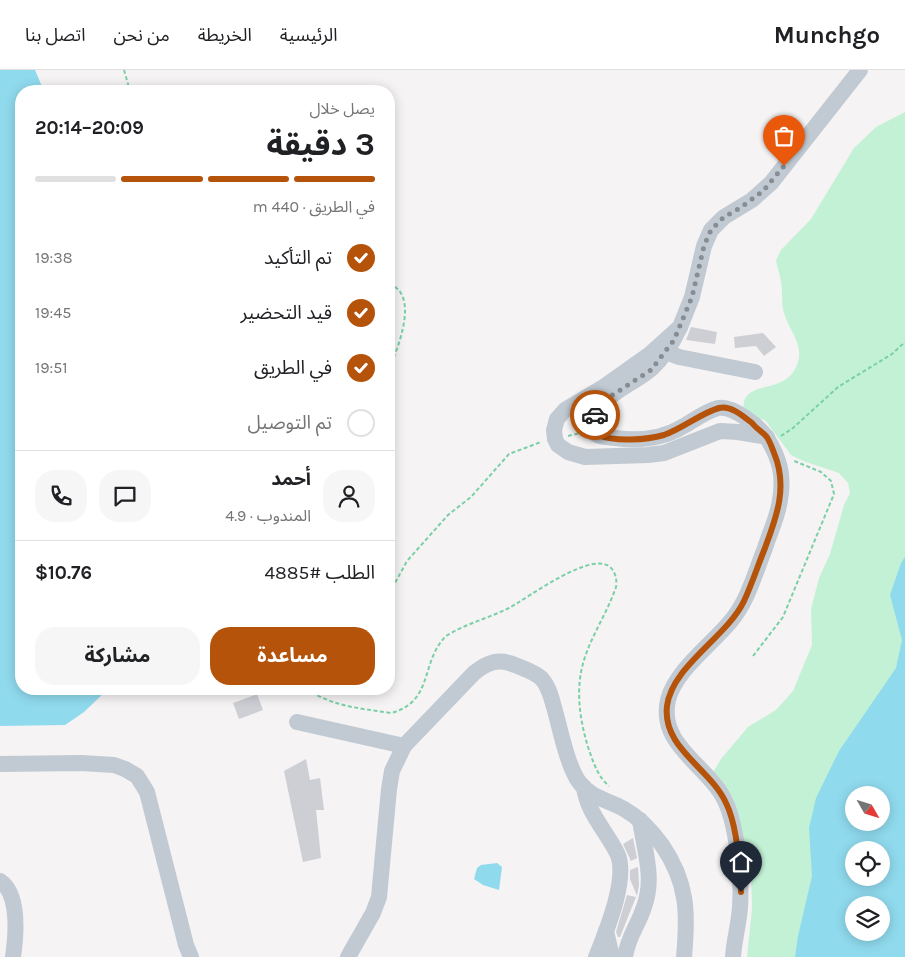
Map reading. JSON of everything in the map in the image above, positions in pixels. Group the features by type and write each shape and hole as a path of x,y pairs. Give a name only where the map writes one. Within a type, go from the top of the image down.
{"street":[{"path":"733,957 739,922 741,892 732,818 716,786 685,753 674,738 667,722 667,706 675,683 729,623 744,602 778,511 781,486 779,465 767,437 743,415 725,408 719,408 672,432 657,437 617,438 601,436 593,430 596,413 604,402 651,370 666,352 680,327 692,297 704,246 711,230 724,217 752,200 770,183 860,70"},
{"path":"680,327 650,354 602,388 565,410 557,419 555,425 555,439 558,445 568,452 594,457 664,453 720,431 767,437"},
{"path":"666,352 679,357 755,372"},
{"path":"348,957 373,913 379,897 390,780 395,763 404,746 474,673 486,665 504,660 534,673 546,684 574,774 584,787 596,797 624,809 640,820 651,830 666,851 681,881 687,910 684,957"},
{"path":"297,722 404,746"},
{"path":"0,764 81,763 114,765 125,769 140,780 147,792 191,957"},
{"path":"584,787 590,808 617,853 621,864 620,882 606,931 596,957"},
{"path":"625,957 628,941 645,906 649,888 649,868 640,820"},
{"path":"0,881 10,892 14,912 16,935 13,957"},
{"path":"606,931 612,957"}],"path":[{"path":"124,70 128,85"},
{"path":"395,286 399,288 404,298 401,337 395,353"},
{"path":"767,437 779,438 793,428 838,387 892,354 905,342"},
{"path":"395,583 407,561 448,515 471,497 509,454 539,442 593,430"},
{"path":"753,656 783,617 834,494 831,481 821,472 790,459 779,465"}],"green space":[{"path":"905,112 905,957 747,957 752,909 751,871 732,796 712,774 721,759 748,727 776,710 793,691 812,645 811,609 819,578 830,554 844,505 850,493 848,483 839,473 791,455 765,420 749,416 744,412 744,402 748,395 754,391 779,383 787,378 794,371 798,362 799,348 784,313 781,279 776,260 781,250 811,219 854,148 876,127"}],"water":[{"path":"0,70 35,70 41,85 15,85 15,695 102,695 84,712 65,725 0,726"},
{"path":"905,557 905,957 795,957 812,876 809,828 816,798 839,751 896,668 902,640 890,595 901,563"},
{"path":"497,863 502,867 499,890 483,885 474,879 477,868 481,865"}],"building":[{"path":"691,327 717,332 715,344 686,340"},
{"path":"763,333 776,347 764,356 756,346 735,348 734,337"},
{"path":"257,695 263,710 239,719 233,703"},
{"path":"306,759 310,780 320,778 324,810 316,810 321,858 303,862 284,771"},
{"path":"633,838 637,858 631,861 623,844"},
{"path":"638,867 639,885 637,896 630,879 630,870"},
{"path":"627,895 636,897 620,937 618,937 616,932"}],"way so far":[{"path":"595,415 599,407 608,398 651,370 674,340 692,297 704,246 711,230 724,217 763,191 784,166"}],"route":[{"path":"595,415 594,432 601,436 625,439 657,437 681,428 719,408 731,409 743,415 767,437 779,465 781,486 778,511 744,602 733,620 680,676 671,690 667,706 667,722 674,738 685,753 716,786 730,810 741,892"}]}
